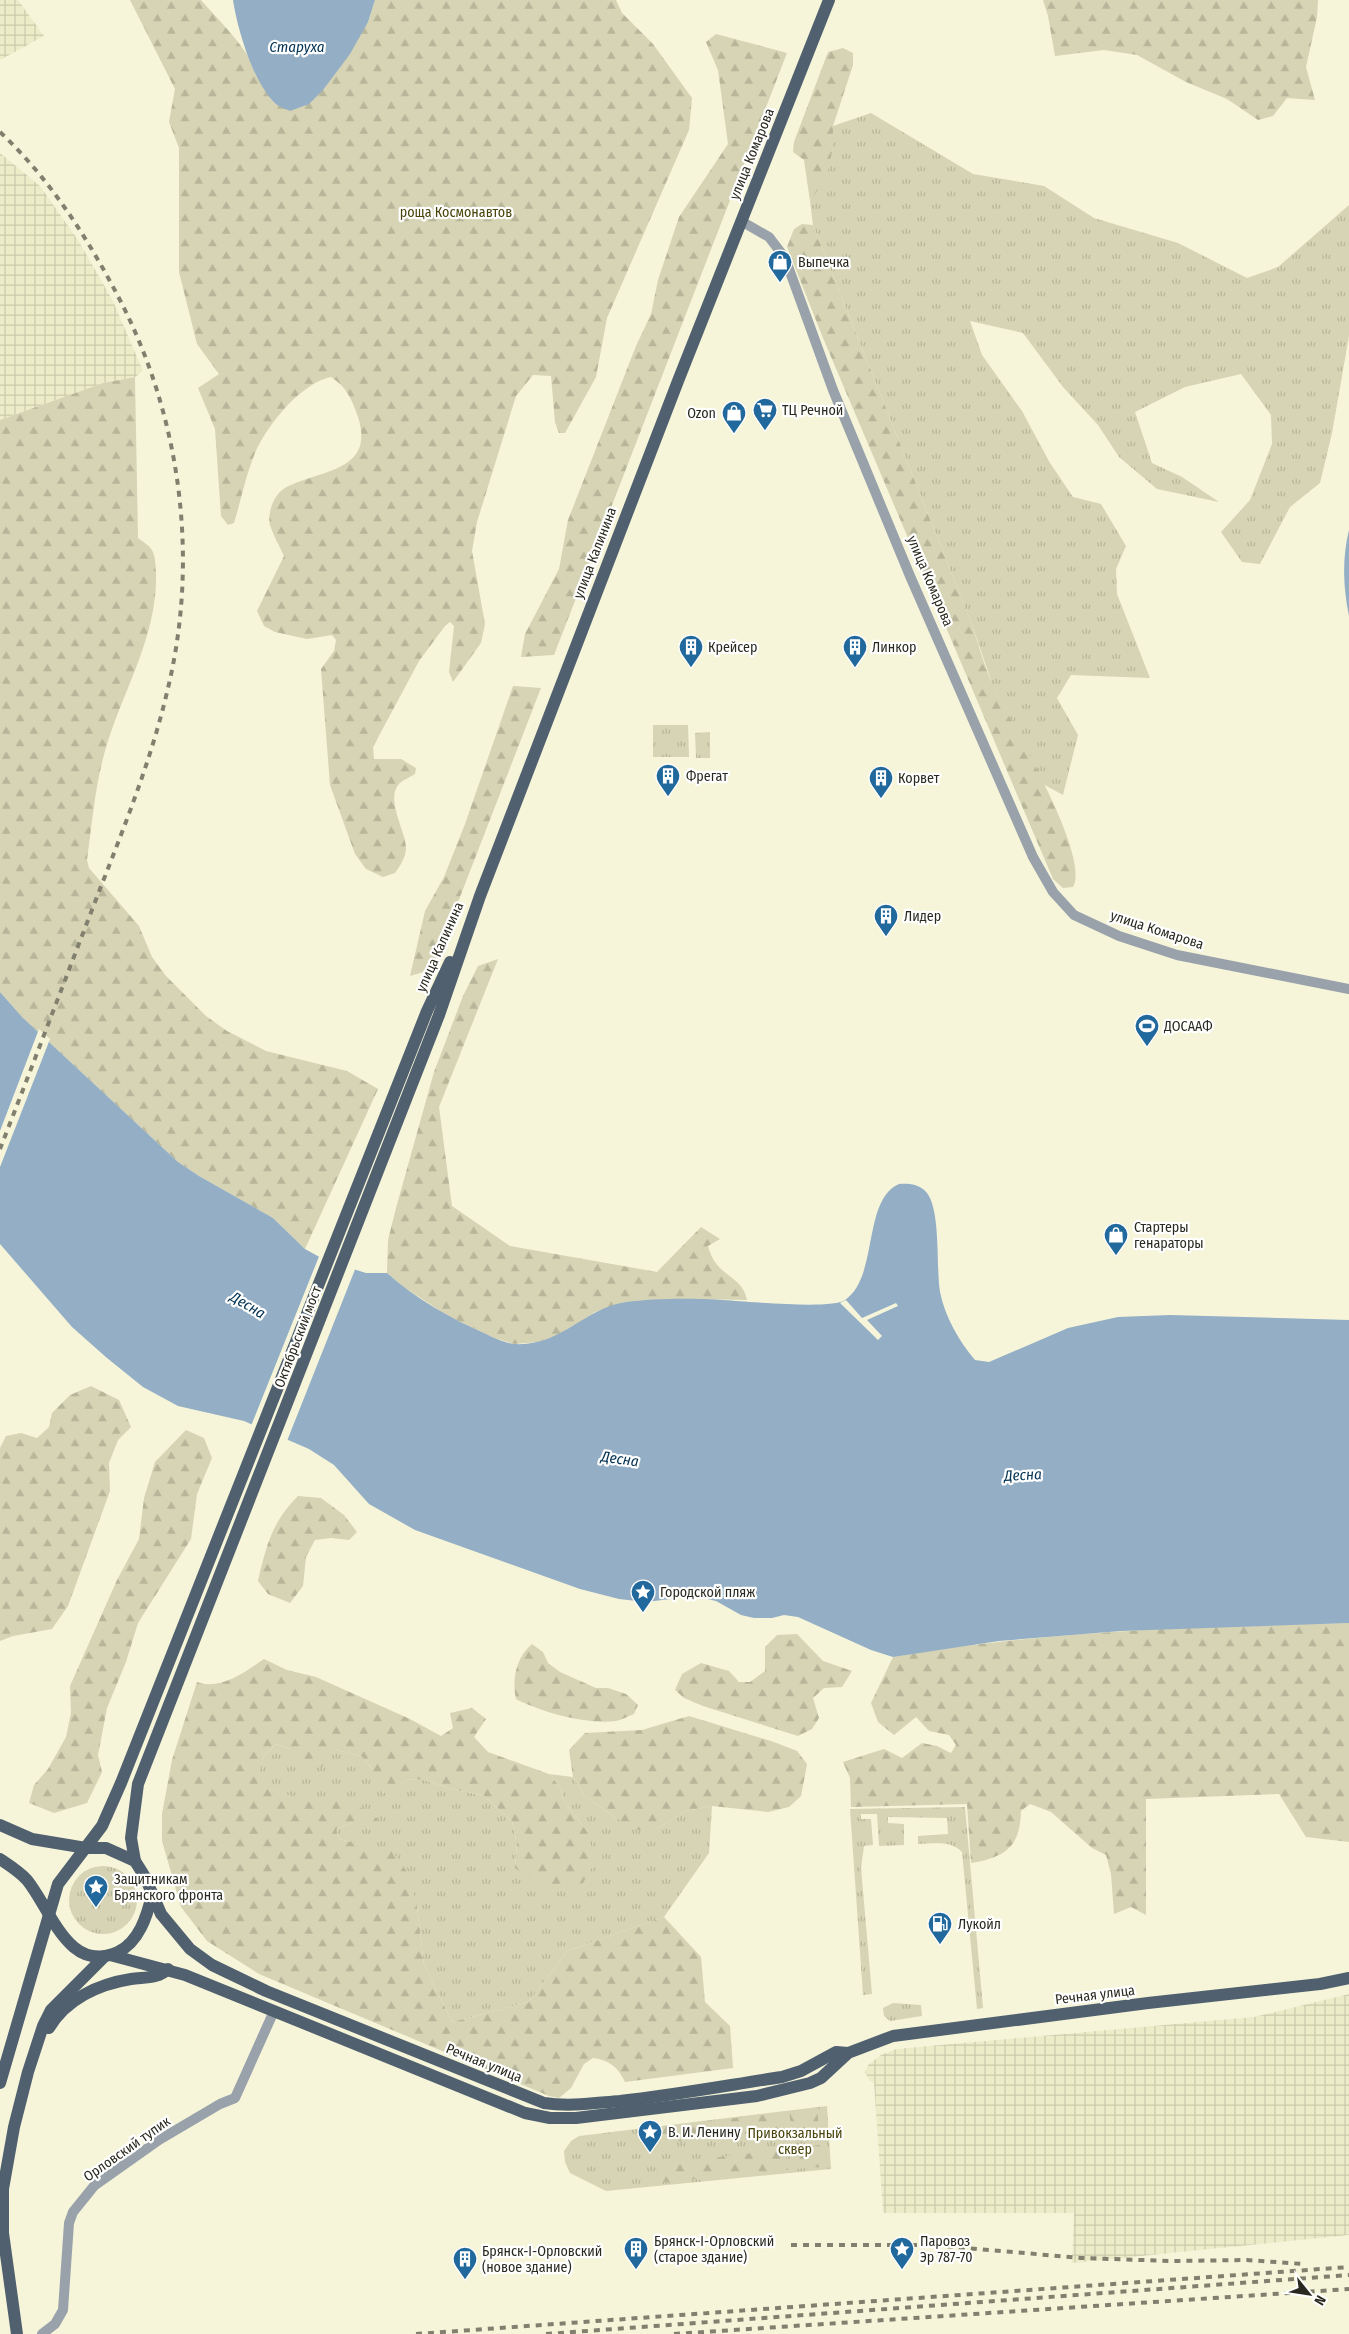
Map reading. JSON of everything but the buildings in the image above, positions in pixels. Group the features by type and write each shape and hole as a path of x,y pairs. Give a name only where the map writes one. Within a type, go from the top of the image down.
{"main road":[{"name":"улица Комарова","path":"740,221 829,0"},
{"name":"улица Калинина","path":"433,1013 480,896 740,221"},
{"name":"Октябрьский мост","path":"86,1848 106,1817 433,1013"},
{"name":"Октябрьский мост","path":"135,1861 131,1838 138,1784 184,1670 433,1013"},
{"path":"0,1825 32,1839 86,1848 106,1848 135,1861 145,1877 152,1895 148,1913 134,1939 123,1949 107,1956 51,2010 43,2026 28,2072 8,2155 3,2189 4,2233 9,2286 17,2334"},
{"path":"0,2083 58,1884 71,1864 86,1848"},
{"path":"0,1860 26,1879 66,1940 76,1950 90,1956 107,1956"},
{"name":"Речная улица","path":"152,1895 161,1914 175,1932 190,1949 212,1965 302,2006 544,2103 558,2105 586,2104 643,2098 782,2077 801,2071 836,2052 848,2053"},
{"name":"Речная улица","path":"107,1956 168,1969 274,2010 525,2113 550,2118 612,2115 757,2096 796,2088 821,2078 848,2053 893,2036 1320,1984 1349,1978"},
{"path":"28,2072 36,2064 50,2026 71,2002 87,1993 114,1983 157,1976 168,1969"}],"street":[{"name":"улица Комарова","path":"740,221 769,236 785,258 833,390 910,576 1033,857 1053,892 1074,915 1119,936 1178,955 1349,989"},
{"name":"Орловский тупик","path":"42,2334 55,2324 64,2310 69,2223 74,2212 94,2186 159,2140 220,2104 235,2098 274,2010"}],"shaded area":[{"path":"0,0 18,0 44,36 0,60"},
{"path":"0,153 40,186 78,240 113,301 143,371 135,377 103,383 0,420"},
{"path":"1349,1994 1349,2235 1072,2263 1074,2213 883,2213 874,2083 869,2080 865,2072 868,2065 881,2055 896,2049 1254,2017"}],"green space":[{"name":"роща Космонавтов","path":"130,0 201,0 241,46 252,62 267,92 280,105 290,111 368,22 375,0 616,0 622,13 653,44 692,98 689,130 607,318 596,377 565,433 559,433 555,422 551,376 533,375 516,396 477,522 472,551 485,624 481,643 453,682 449,672 454,626 450,622 445,626 419,661 373,747 374,759 401,759 416,768 415,774 399,784 395,790 395,807 405,841 405,855 395,873 383,877 366,869 355,854 330,785 321,669 334,651 336,640 332,635 307,639 275,632 264,626 257,611 284,556 270,525 272,504 285,488 340,467 351,459 359,449 361,435 358,417 348,394 331,377 308,387 276,418 260,442 249,470 234,523 228,525 221,516 215,429 198,388 219,374 197,344 179,272 179,148 169,122 175,89"},
{"path":"1043,0 1318,0 1317,17 1306,67 1315,100 1287,98 1273,116 1258,120 1227,99 1186,82 1137,55 1104,50 1055,56 1048,16"},
{"path":"716,34 787,53 554,655 521,657 525,634 559,569 568,520 636,346 651,314 658,280 679,217 728,144 718,70 706,42"},
{"path":"843,48 853,53 853,65 833,126 833,148 826,178 810,201 804,160 793,152 794,142 828,52"},
{"path":"871,113 973,174 1044,186 1094,218 1178,243 1247,278 1278,267 1349,205 1349,336 1332,433 1320,483 1290,507 1260,564 1242,562 1221,532 1250,500 1272,444 1271,415 1241,374 1185,387 1135,412 1152,463 1182,477 1219,502 1157,489 1119,457 1098,425 1063,387 1023,333 970,321 982,355 1022,411 1050,463 1073,497 1101,504 1126,546 1116,569 1117,594 1150,678 1071,675 1057,698 1078,735 1063,795 1043,784 993,686 971,622 813,225 810,201 828,166 833,148 833,126"},
{"path":"802,224 813,225 971,622 990,679 1031,757 1060,819 1070,847 1075,871 1073,887 1063,888 1053,879 823,338 787,247 794,229"},
{"path":"135,377 138,538 152,550 154,555 156,572 155,596 151,619 138,663 105,751 94,805 87,860 89,868 139,926 152,957 166,976 206,1016 227,1031 266,1051 347,1071 378,1089 305,1249 273,1218 178,1162 22,1017 0,992 0,420 103,383"},
{"path":"513,686 541,688 434,964 430,970 410,976 425,911 444,877 465,824"},
{"path":"653,725 688,725 689,757 653,757"},
{"path":"710,732 710,758 696,758 695,733"},
{"path":"498,959 439,1107 452,1206 510,1246 657,1272 701,1227 720,1239 708,1246 712,1256 717,1264 740,1285 747,1300 698,1299 625,1302 595,1312 563,1334 538,1342 514,1344 494,1338 448,1316 402,1286 387,1273 388,1240 434,1072 463,996 478,966"},
{"path":"91,1386 119,1400 131,1427 118,1440 109,1463 110,1491 68,1606 52,1629 13,1636 0,1641 0,1448 6,1436 21,1433 37,1438 49,1427 52,1413 70,1395"},
{"path":"186,1430 204,1438 212,1458 197,1494 191,1539 138,1623 126,1662 107,1708 98,1755 102,1772 87,1803 54,1813 29,1803 34,1785 48,1769 66,1737 71,1713 70,1686 117,1580 139,1539 144,1498 155,1462"},
{"path":"298,1496 321,1498 344,1515 357,1532 349,1540 331,1538 315,1540 306,1557 303,1586 290,1603 268,1594 258,1581 271,1535 282,1515"},
{"path":"1349,1623 1349,1842 1306,1837 1279,1794 1146,1799 1146,1915 1131,1907 1114,1914 1111,1874 1106,1855 1092,1848 1051,1812 1030,1804 1021,1811 1018,1833 1009,1848 983,1861 971,1863 967,1804 851,1807 850,1778 843,1762 884,1749 902,1758 922,1743 937,1746 951,1753 956,1745 949,1735 929,1731 916,1717 894,1735 878,1722 871,1703 893,1657 1006,1641 1120,1631"},
{"path":"797,1634 823,1661 852,1671 842,1687 824,1688 813,1698 819,1718 812,1729 798,1736 703,1706 684,1698 675,1690 682,1674 701,1663 729,1671 739,1682 750,1682 765,1671 765,1647 777,1635"},
{"path":"532,1644 543,1652 548,1663 560,1672 596,1688 608,1688 626,1694 638,1705 634,1714 616,1721 592,1721 551,1713 516,1699 516,1669 522,1656"},
{"path":"264,1659 287,1670 316,1677 410,1719 441,1736 453,1728 450,1713 472,1708 486,1719 474,1737 488,1752 549,1774 561,1788 563,1800 588,1832 595,1862 583,1883 564,1886 548,1885 532,1879 515,1868 517,1844 512,1821 483,1795 450,1789 425,1780 409,1779 384,1793 372,1783 373,1770 363,1757 334,1749 322,1767 301,1768 292,1750 276,1744 263,1757 257,1786 294,1797 345,1797 378,1819 372,1830 352,1823 336,1829 339,1839 362,1845 391,1849 408,1873 417,1906 424,1965 452,2022 529,2002 567,1951 664,1917 701,1957 705,2002 730,2026 733,2068 625,2082 612,2065 604,2060 593,2058 584,2064 571,2088 559,2098 549,2096 259,1974 207,1941 181,1907 162,1841 162,1814 172,1760 197,1682 215,1684 232,1679"},
{"path":"689,1716 797,1751 807,1764 801,1796 789,1807 768,1812 712,1806 686,1811 657,1829 636,1830 584,1795 573,1777 569,1750 585,1733 642,1730"},
{"path":"276,1744 292,1750 334,1749 363,1757 373,1770 383,1793 409,1779 425,1780 450,1789 483,1795 512,1821 517,1844 515,1868 588,1832 563,1800 561,1788 549,1774 573,1777 584,1795 616,1818 657,1829 686,1811 712,1806 709,1853 664,1917 567,1951 529,2002 452,2022 424,1965 417,1906 362,1845 339,1839 336,1829 352,1823 345,1797 294,1797 256,1786 263,1757"},
{"path":"965,1807 983,2008 977,2009 962,1852 947,1844 918,1844 918,1836 948,1834 947,1818 888,1817 888,1823 904,1824 904,1845 879,1846 877,1814 861,1814 861,1819 871,1819 873,1845 864,1846 861,1868 872,1994 863,1995 850,1809"},
{"path":"103,1866 116,1869 127,1876 134,1887 137,1900 134,1913 127,1924 116,1931 103,1934 90,1931 79,1924 72,1913 69,1900 72,1887 79,1876 90,1869"},
{"path":"893,2003 921,2005 922,2016 890,2021 884,2016 883,2008"},
{"name":"Привокзальный сквер","path":"827,2106 831,2169 606,2191 570,2173 565,2162 564,2151 571,2141 579,2136"},
{"path":"817,2108 819,2129 801,2131 791,2125 789,2111"},
{"path":"782,2113 784,2126 775,2134 656,2143 655,2127"},
{"path":"820,2145 822,2167 794,2169 793,2155 802,2147"},
{"path":"776,2150 786,2156 788,2170 657,2183 656,2165"}],"water":[{"name":"Старуха","path":"233,0 375,0 368,22 350,54 323,90 309,104 290,111 276,104 261,84 248,55 238,25"},
{"path":"1349,530 1349,616 1344,573 1345,551"},
{"name":"Десна","path":"0,992 22,1017 178,1162 273,1218 305,1249 325,1260 366,1273 387,1273 410,1291 447,1315 507,1343 531,1343 545,1340 597,1312 626,1302 664,1299 714,1299 799,1305 836,1303 845,1300 856,1289 863,1274 880,1206 887,1193 899,1184 910,1184 921,1188 927,1193 931,1201 936,1226 942,1301 953,1328 975,1360 989,1362 1068,1328 1118,1317 1170,1315 1349,1320 1349,1623 1121,1631 999,1641 893,1657 871,1650 798,1617 784,1615 772,1618 754,1618 741,1615 716,1601 695,1596 646,1602 619,1599 580,1589 415,1530 369,1504 334,1465 309,1449 244,1421 178,1406 143,1387 72,1327 0,1244"}],"pier":[{"path":"39,1029 50,1039 0,1167 0,1131"},
{"path":"320,1254 356,1267 287,1441 251,1426"},
{"path":"846,1300 862,1318 896,1303 898,1306 867,1320 882,1336 878,1340 840,1303"}],"railway":[{"path":"0,132 36,170 68,212 96,256 121,302 142,347 158,394 170,442 179,491 183,540 182,590 177,639 168,688 145,770 0,1149"},
{"path":"791,2245 932,2245 1081,2258 1171,2261 1247,2260 1303,2264"},
{"path":"416,2334 1349,2267"},
{"path":"546,2334 1349,2275"},
{"path":"674,2334 1349,2289"}],"place":[{"name":"Выпечка","path":"780,283"},
{"name":"ТЦ Речной","path":"765,431"},
{"name":"Ozon","path":"734,434"},
{"name":"Крейсер","path":"691,668"},
{"name":"Линкор","path":"855,668"},
{"name":"Фрегат","path":"668,797"},
{"name":"Корвет","path":"881,799"},
{"name":"Лидер","path":"886,937"},
{"name":"ДОСААФ","path":"1147,1047"},
{"name":"Стартеры генараторы","path":"1116,1256"},
{"name":"Городской пляж","path":"643,1613"},
{"name":"Защитникам Брянского фронта","path":"96,1908"},
{"name":"Лукойл","path":"940,1945"},
{"name":"В. И. Ленину","path":"650,2153"},
{"name":"Брянск-I-Орловский (старое здание)","path":"636,2270"},
{"name":"Паровоз Эр 787-70","path":"902,2270"},
{"name":"Брянск-I-Орловский (новое здание)","path":"465,2280"}]}
